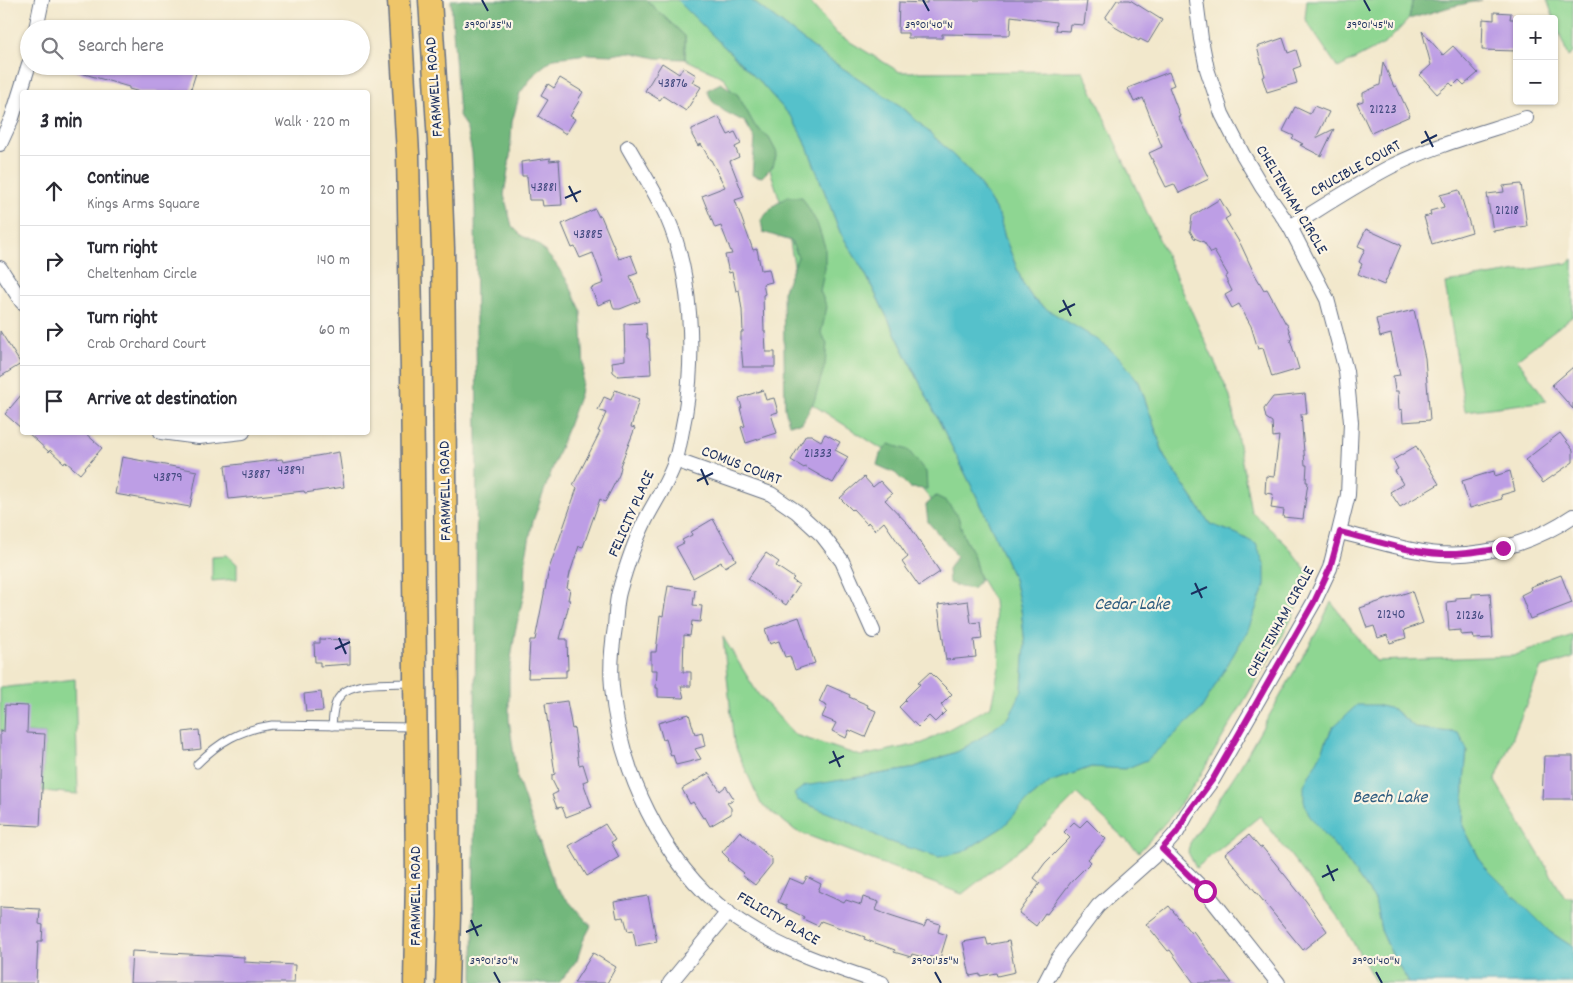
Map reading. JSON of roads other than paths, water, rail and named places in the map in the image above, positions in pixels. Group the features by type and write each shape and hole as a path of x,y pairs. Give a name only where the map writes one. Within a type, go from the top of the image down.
{"main road":[{"name":"FARMWELL ROAD","path":"399,0 410,208 417,876 414,983"},
{"name":"FARMWELL ROAD","path":"430,0 439,142 443,249 449,905 448,983"}],"street":[{"path":"38,20 42,0"},
{"name":"CHELTENHAM CIRCLE","path":"1045,983 1057,960 1098,906 1162,849 1177,832 1187,814 1213,779 1314,602 1330,568 1348,495 1351,422 1346,371 1327,299 1290,227 1257,178 1222,114 1201,39 1196,0"},
{"path":"25,90 27,75"},
{"path":"0,144 20,101"},
{"name":"CRUCIBLE COURT","path":"1290,227 1352,188 1393,166 1436,148 1526,118"},
{"name":"FELICITY PLACE","path":"628,147 666,216 674,237 687,288 689,358 687,397 676,460 658,499 646,519 631,555 618,595 611,683 618,728 636,787 650,817 691,877 728,912 755,930 798,954 882,983"},
{"path":"0,268 20,299"},
{"path":"184,435 199,437 217,435"},
{"name":"COMUS COURT","path":"676,460 771,494 798,512 822,535 842,561 873,631"},
{"path":"1340,532 1410,550 1441,554 1472,553 1503,548 1533,538 1573,516"},
{"path":"1162,849 1205,891 1278,983"},
{"path":"670,983 728,912"}],"lane":[{"path":"332,726 335,704 345,690 365,685 415,683"},
{"path":"198,764 212,749 225,740 256,728 286,724 416,728"}],"water":[{"name":"Cedar Lake","path":"677,0 751,0 824,56 902,107 945,147 977,180 999,215 1005,238 1023,284 1033,299 1098,340 1120,358 1139,382 1165,458 1210,524 1237,534 1256,544 1265,566 1265,585 1248,630 1200,711 1147,760 1125,769 1091,767 1050,782 1027,801 1003,827 963,852 939,857 887,841 848,821 797,800 794,794 804,786 910,769 959,751 988,733 1010,716 1022,690 1025,644 1021,609 1014,579 983,509 865,273 840,232 807,146 793,119 760,82"},
{"name":"Beech Lake","path":"1357,705 1376,705 1393,709 1416,728 1459,733 1467,750 1463,826 1482,864 1550,932 1573,947 1573,983 1409,983 1381,930 1375,900 1344,857 1309,815 1304,801 1304,785 1321,754 1332,728"}]}
